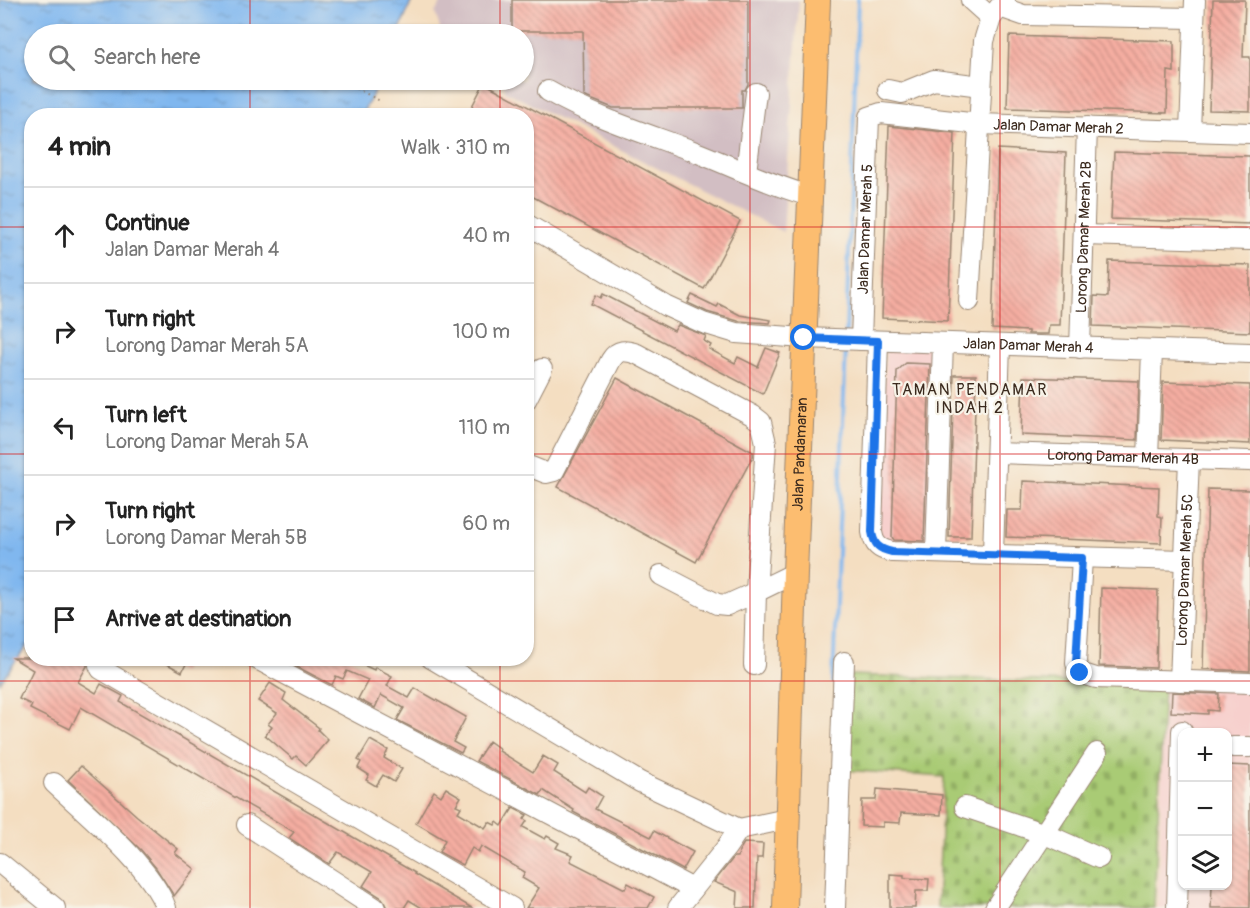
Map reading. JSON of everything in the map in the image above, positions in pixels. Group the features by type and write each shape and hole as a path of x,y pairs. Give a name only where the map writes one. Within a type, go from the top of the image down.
{"main road":[{"name":"Jalan Pandamaran","path":"785,908 795,573 818,0"}],"street":[{"path":"971,0 1023,15 1194,9 1190,131"},
{"path":"969,301 984,41 998,8"},
{"path":"888,90 902,93 934,80 981,86"},
{"path":"548,91 574,106 788,190 810,196"},
{"path":"746,172 756,93"},
{"name":"Jalan Damar Merah 2","path":"869,117 881,113 979,124 1250,133"},
{"name":"Jalan Damar Merah 5","path":"869,117 857,340 872,532 874,543 881,549 892,552 936,552"},
{"name":"Lorong Damar Merah 2B","path":"1080,348 1087,127"},
{"name":"Jalan Damar Merah 4","path":"534,229 666,306 703,323 736,333 804,338 1250,354"},
{"path":"1084,235 1250,240"},
{"path":"943,343 936,552 1185,560"},
{"path":"993,554 1000,345"},
{"path":"1148,458 1152,350"},
{"path":"534,468 546,473 554,471 616,352 637,354 752,415 761,422 765,429 766,442 756,591 754,665"},
{"path":"534,384 542,369"},
{"name":"Lorong Damar Merah 4B","path":"997,453 1250,461"},
{"name":"Lorong Damar Merah 5C","path":"1179,681 1189,459"},
{"path":"1082,558 1076,663 1080,673 1096,678 1250,683"},
{"path":"661,575 717,604 727,604 795,573"},
{"path":"835,908 844,662"},
{"path":"100,666 101,669 512,908"},
{"path":"270,666 693,889"},
{"path":"444,666 640,782 739,829 788,819"},
{"path":"995,908 1096,753"},
{"path":"1177,908 1181,782"},
{"path":"54,783 151,880 166,908"},
{"path":"965,807 1045,834 1099,858"},
{"path":"247,825 375,908"},
{"path":"678,908 739,829"},
{"path":"0,863 55,908"}],"path":[{"path":"359,90 382,102"}],"shaded area":[{"path":"443,0 799,0 783,232 505,91 534,90 534,24 439,24 435,13"},
{"path":"886,346 940,347 933,548 891,547 878,540"},
{"path":"1164,685 1250,688 1250,908 1158,908"}],"green space":[{"path":"850,675 1164,685 1154,908 937,908 944,777 844,770"}],"water":[{"path":"0,0 412,0 402,24 24,24 24,90 374,90 365,108 24,108 24,650 0,682"}],"building":[{"path":"512,0 748,0 748,84 745,90 742,90 742,108 613,108 584,96 583,31 534,31 534,24 512,24"},
{"path":"1213,0 1245,0 1243,57 1250,57 1250,111 1209,110"},
{"path":"1009,36 1174,41 1174,72 1168,71 1167,113 1007,108"},
{"path":"480,90 497,90 530,108 471,108"},
{"path":"534,110 740,221 704,289 534,197"},
{"path":"889,126 955,133 948,321 882,318"},
{"path":"998,149 1066,153 1060,325 1049,325 1048,334 992,329"},
{"path":"1114,152 1250,156 1250,224 1111,219"},
{"path":"1109,261 1250,265 1250,332 1093,326 1094,296 1108,297"},
{"path":"603,294 674,331 678,325 706,336 704,341 711,345 709,349 735,363 738,357 758,367 766,348 780,353 763,394 591,304 596,295 601,298"},
{"path":"692,295 717,307 719,304 740,315 771,320 770,323 738,321 707,312 688,303"},
{"path":"906,363 930,364 924,541 894,540 892,537 897,371"},
{"path":"954,375 976,375 971,537 949,537"},
{"path":"1023,377 1139,381 1137,440 1021,435"},
{"path":"617,378 753,452 753,456 696,562 558,487"},
{"path":"1163,382 1250,385 1250,444 1161,440"},
{"path":"1023,481 1159,487 1158,516 1162,517 1161,543 1006,537 1007,510 1022,510"},
{"path":"1208,489 1250,490 1250,671 1203,669"},
{"path":"1101,588 1158,590 1156,668 1099,666"},
{"path":"13,658 24,658 24,665"},
{"path":"26,666 87,666 78,682 96,693 101,684 123,696 120,702 472,908 422,908 409,900 404,908 387,908 382,898 363,886 372,872 338,852 329,864 289,838 294,832 81,707 70,729 30,709 32,705 19,699 33,670"},
{"path":"171,666 185,666 182,672"},
{"path":"295,666 365,666 374,670 375,667 392,676 387,686 409,698 415,688 466,717 453,742 464,748 461,753 397,720 404,708 381,695 375,708 358,699 368,680 347,671 343,679 336,676 332,685"},
{"path":"270,683 286,693 283,700 319,728 318,730 328,740 306,765 296,756 293,759 265,735 272,727 268,724 277,713 258,701"},
{"path":"1172,692 1219,694 1218,711 1208,710 1208,714 1171,712"},
{"path":"370,740 388,750 384,758 402,769 394,782 383,775 376,786 366,780 369,775 358,768 361,762 358,760"},
{"path":"489,741 500,749 499,751 533,772 543,756 558,765 554,772 585,792 588,787 602,796 595,809 651,837 654,831 693,852 683,870 573,812 574,810 543,790 540,795 476,761"},
{"path":"1232,765 1250,766 1250,908 1211,908 1212,890 1232,890"},
{"path":"81,766 178,849 175,853 195,869 174,896 141,850 68,780"},
{"path":"446,788 461,797 456,805 461,807 458,812 485,828 489,822 495,825 497,822 502,826 513,808 527,815 524,819 527,821 523,827 545,839 547,836 559,843 556,848 573,855 570,861 625,889 628,883 654,897 648,908 526,908 539,888 522,878 525,872 481,846 478,852 472,848 463,865 439,852 445,840 416,823 434,791 441,796"},
{"path":"877,789 942,795 941,815 901,813 900,823 883,822 883,827 861,826 862,800 876,800"},
{"path":"744,843 763,844 762,858 757,858 755,908 737,908 738,892 714,882 734,857 738,857"},
{"path":"890,874 904,875 904,878 929,879 928,891 916,891 915,908 890,908"}],"waterway":[{"path":"846,333 858,0"},
{"path":"833,682 846,344"}],"district":[{"name":"TAMAN PENDAMAR INDAH 2","path":"970,399"}],"route":[{"path":"804,338 878,341 872,532 874,543 881,549 892,552 1082,558 1076,663 1080,673"}]}
